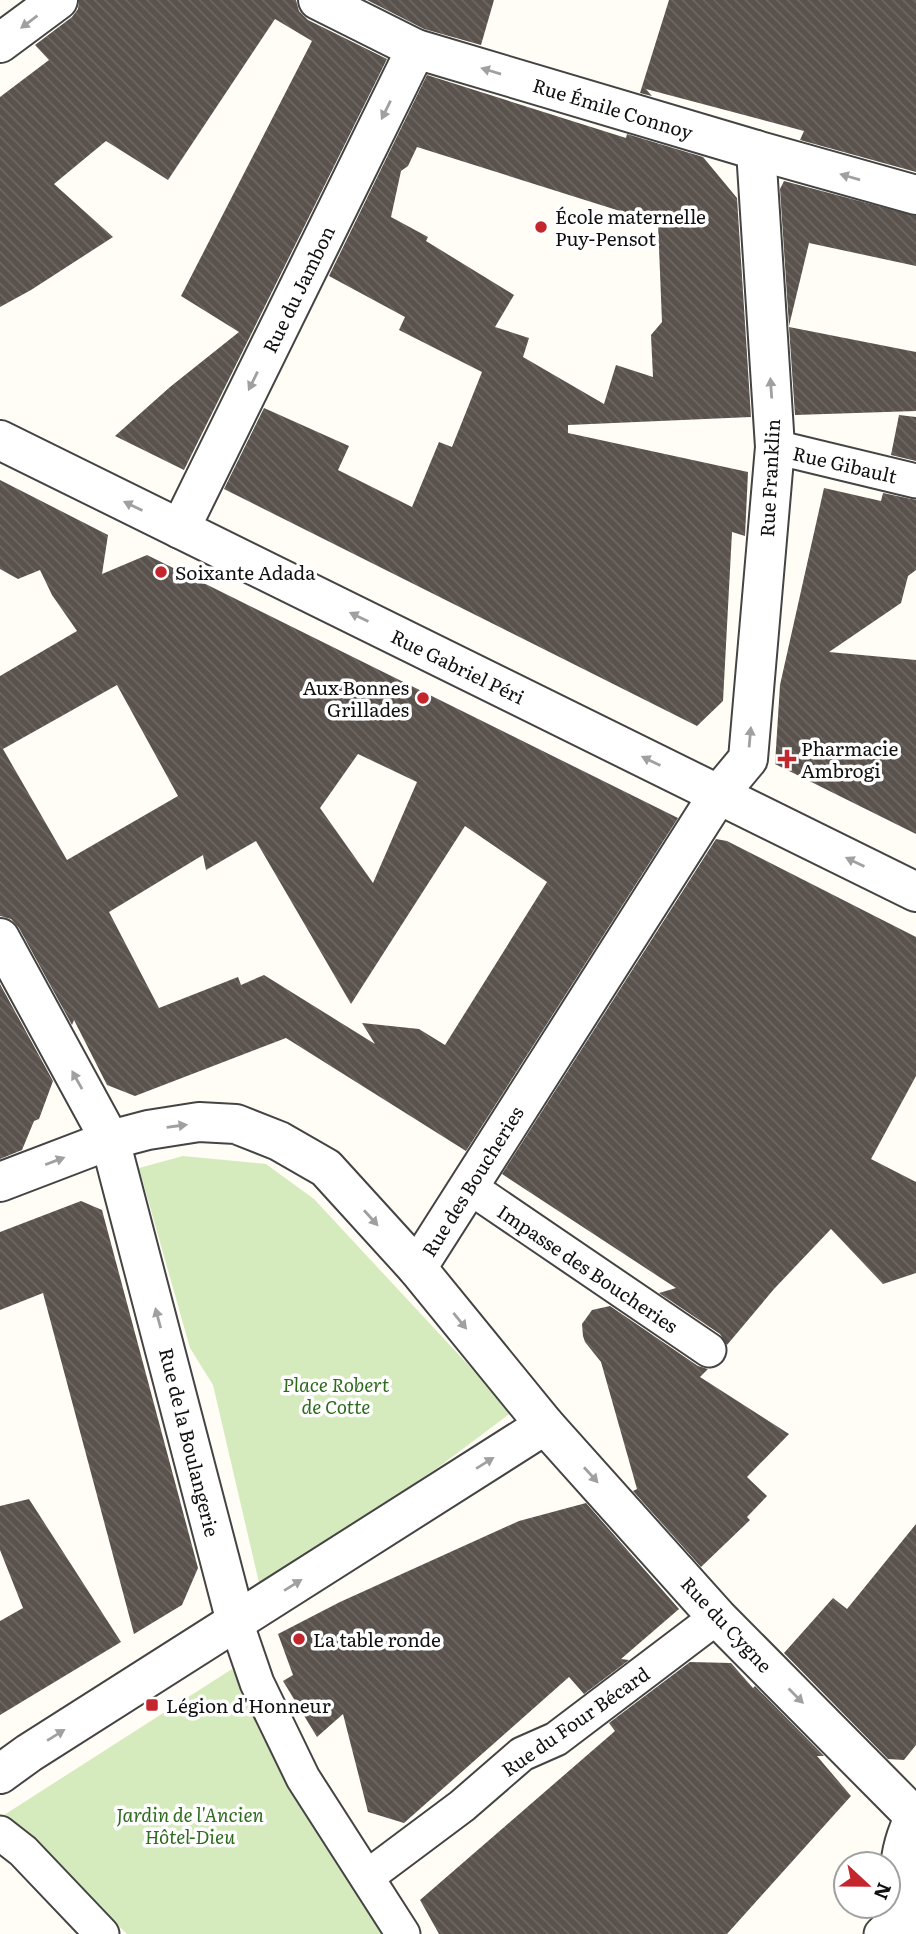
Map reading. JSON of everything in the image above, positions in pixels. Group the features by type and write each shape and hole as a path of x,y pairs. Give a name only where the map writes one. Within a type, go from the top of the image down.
{"street":[{"path":"0,43 58,0"},
{"name":"Rue Émile Connoy","path":"318,0 416,49 916,195"},
{"name":"Rue du Jambon","path":"180,529 416,49"},
{"name":"Rue Franklin","path":"718,795 748,759 775,447 756,150"},
{"name":"Rue Gabriel Péri","path":"0,440 916,892"},
{"name":"Rue Gibault","path":"775,447 916,481"},
{"name":"Rue des Boucheries","path":"0,1182 110,1140 148,1130 199,1122 236,1124 279,1141 326,1168 417,1268 718,795"},
{"name":"Rue de la Boulangerie","path":"0,939 110,1140 236,1622 257,1683 303,1778 403,1934"},
{"name":"Impasse des Boucheries","path":"468,1186 709,1350"},
{"name":"Rue du Cygne","path":"417,1268 545,1424 717,1617 915,1815"},
{"path":"0,1774 545,1424"},
{"name":"Rue du Four Bécard","path":"367,1877 461,1806 522,1754 556,1739 717,1617"},
{"path":"900,1924 898,1864 915,1815"},
{"path":"0,1833 23,1851 102,1934"}],"green space":[{"name":"Place Robert de Cotte","path":"183,1156 266,1164 314,1199 512,1412 440,1466 260,1587 213,1385 190,1348 139,1168"},
{"name":"Jardin de l'Ancien Hôtel-Dieu","path":"232,1669 290,1779 384,1934 127,1934 4,1815"}],"building":[{"path":"79,0 296,0 299,11 308,20 387,59 184,470 115,436 170,387 239,332 181,296 312,41 275,19 168,180 106,141 54,184 113,237 0,307 0,97 49,60 35,45 72,17 78,9"},
{"path":"367,0 494,0 481,45 424,29"},
{"path":"669,0 916,0 916,172 800,140 804,131 646,89 652,96 640,93"},
{"path":"427,75 626,138 627,134 703,157 737,198 751,417 568,425 568,433 748,472 745,536 732,532 723,701 697,726 224,489 264,408 349,446 338,470 412,507 439,442 452,447 482,372 399,330 405,317 329,276","holes":["417,147 658,223 662,322 651,335 653,377 616,365 604,404 523,357 529,338 495,327 514,295 426,241 428,237 391,217 401,171 408,166"]},
{"path":"784,181 916,216 916,266 809,243 789,326 780,189"},
{"path":"789,327 916,352 916,411 795,415"},
{"path":"899,415 916,417 916,461 891,455"},
{"path":"0,480 108,535 102,574 147,555 678,818 466,1151 286,1038 135,1096 107,1085 74,1020 72,1025 19,928 11,919 0,916 0,676 77,631 52,595 40,570 18,579 0,569","holes":["117,685 178,796 67,860 3,749","358,754 417,782 373,883 320,808","465,826 547,882 445,1045 419,1029 362,1023 375,1044 264,975 241,985 238,977 159,1008 109,912 203,855 206,870 256,841 351,1004"]},
{"path":"824,488 881,501 883,493 916,500 916,570 908,576 901,603 829,652 916,660 916,834 775,764 780,685"},
{"path":"716,839 727,841 916,937 916,1076 871,1159 916,1182 916,1273 883,1284 831,1229 774,1289 727,1345 720,1334 659,1293 676,1288 502,1174"},
{"path":"0,984 53,1081 39,1119 34,1121 22,1150 0,1159"},
{"path":"81,1201 102,1210 198,1568 182,1605 134,1634 43,1293 0,1310 0,1232"},
{"path":"610,1306 698,1366 708,1369 700,1377 789,1434 747,1477 767,1496 747,1517 750,1520 701,1567 633,1491 637,1489 601,1362 583,1336 582,1324 592,1310"},
{"path":"29,1499 121,1642 0,1715 0,1621 23,1608 0,1550 0,1506"},
{"path":"586,1503 679,1609 621,1659 629,1660 584,1694 569,1677 404,1823 368,1812 343,1714 317,1737 283,1681 293,1675 278,1634 340,1602 519,1521"},
{"path":"916,1524 916,1745 904,1760 888,1759 784,1653 833,1598 847,1609"},
{"path":"690,1662 731,1663 753,1688 755,1686 824,1756 817,1756 851,1796 727,1934 439,1934 420,1900 615,1731 609,1723"}],"place":[{"name":"École maternelle Puy-Pensot","path":"541,227"},
{"name":"Soixante Adada","path":"161,572"},
{"name":"Aux Bonnes Grillades","path":"423,698"},
{"name":"Pharmacie Ambrogi","path":"787,759"},
{"name":"La table ronde","path":"299,1639"},
{"name":"Légion d'Honneur","path":"152,1705"}]}
